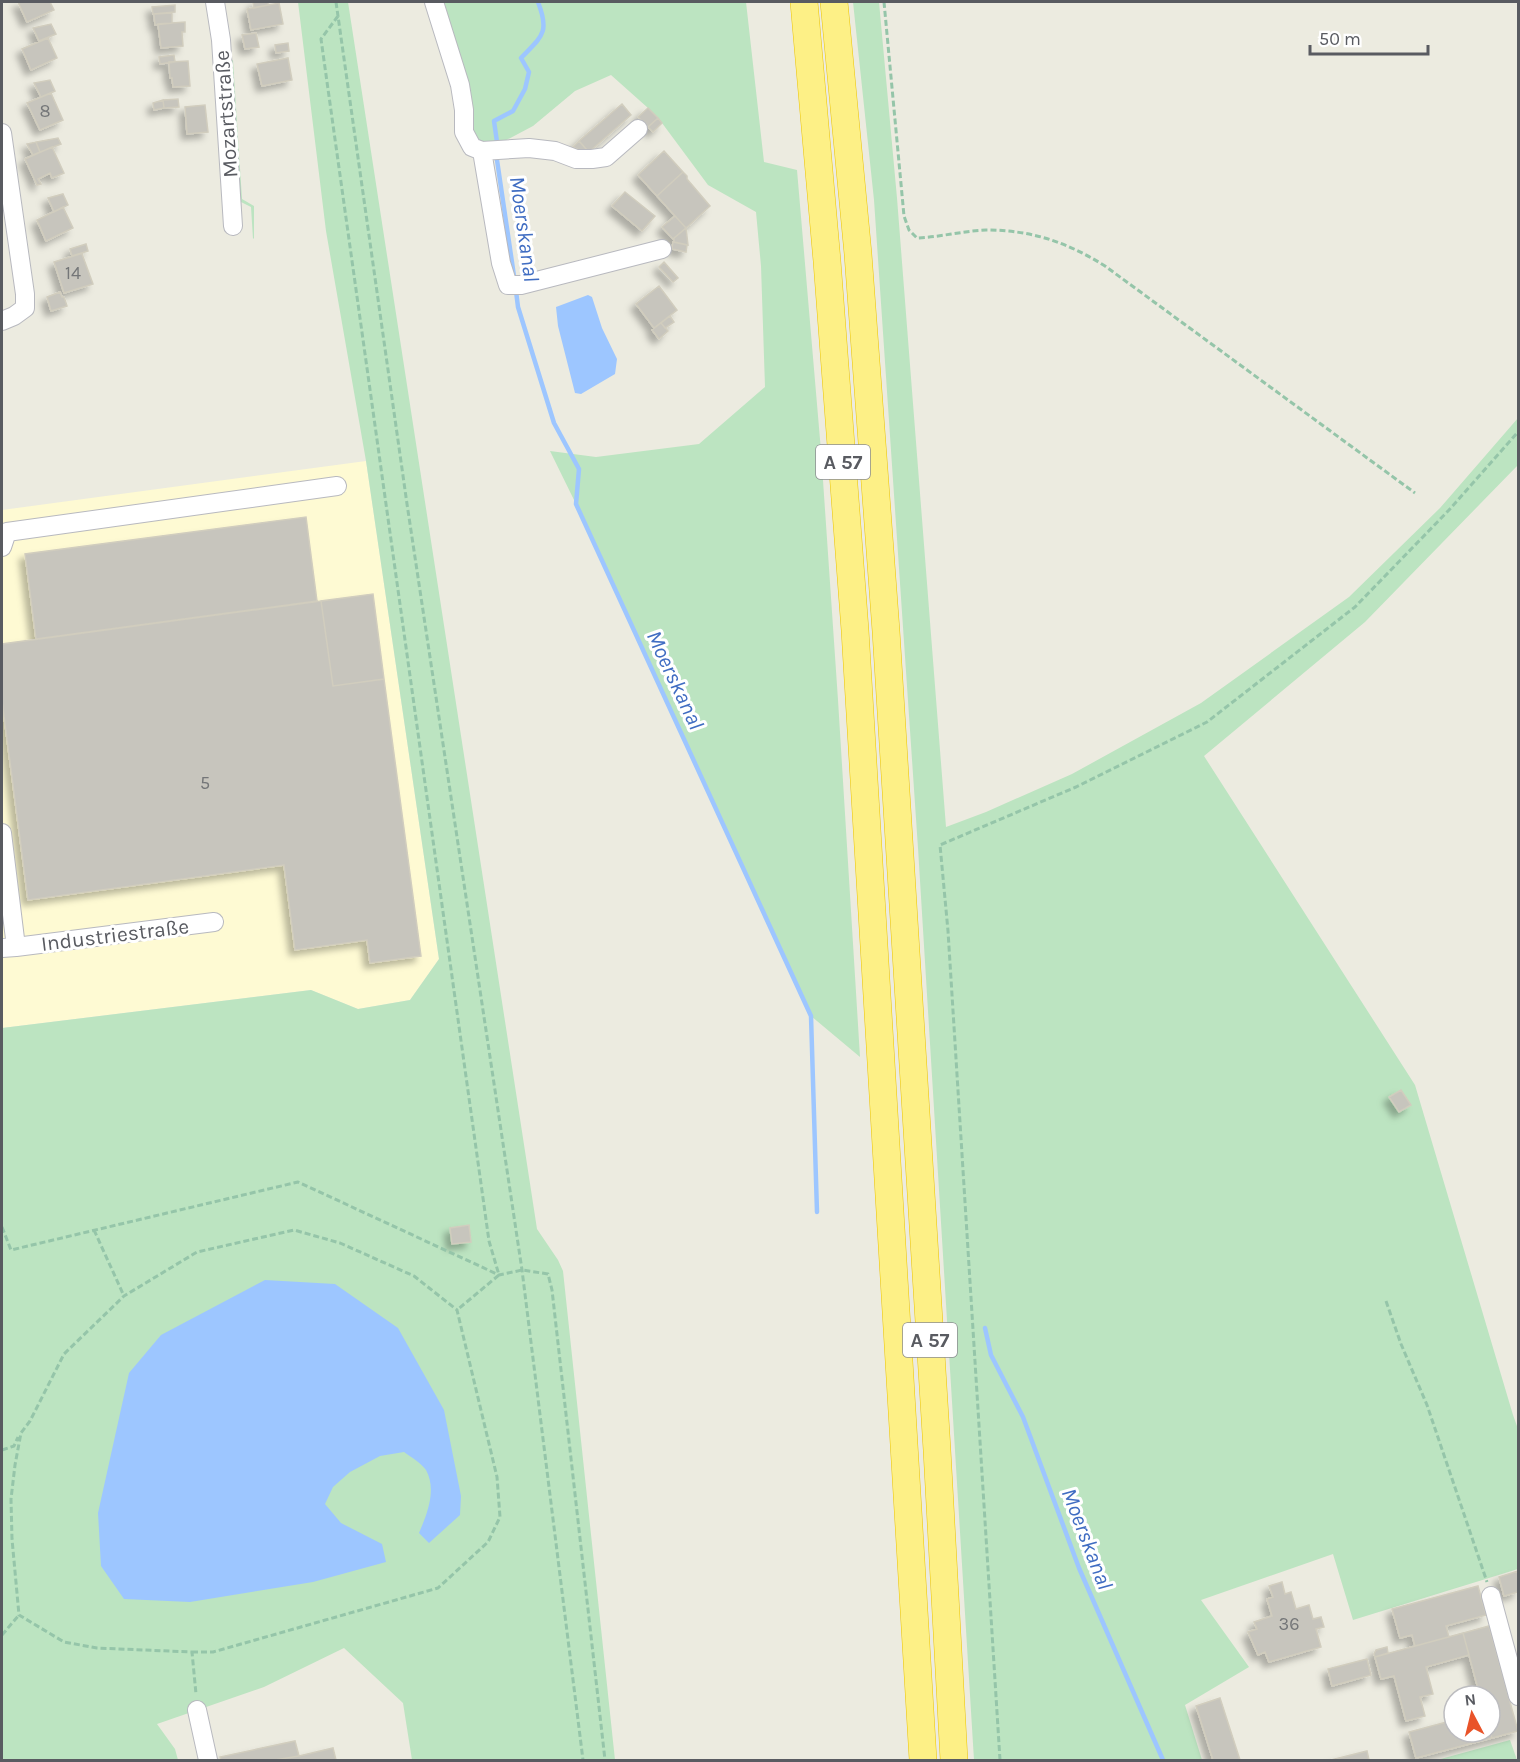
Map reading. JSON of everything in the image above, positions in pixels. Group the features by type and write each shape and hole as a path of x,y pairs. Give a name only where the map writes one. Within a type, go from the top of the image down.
{"highway":[{"name":"A 57","path":"804,2 827,261 855,630 923,1761"},
{"name":"A 57","path":"834,2 858,254 886,631 954,1761"}],"street":[{"name":"Mozartstraße","path":"215,2 221,40 233,226"},
{"path":"434,2 460,85 464,110 464,132 472,147 482,151 530,148 555,151 576,159 592,159 606,157 638,129"},
{"path":"2,133 25,294 24,308 14,316 2,321"},
{"path":"482,151 501,263 514,285 662,249"},
{"path":"2,547 7,532 337,486"},
{"name":"Industriestraße","path":"2,833 9,948 214,922"},
{"path":"1491,1596 1518,1696"},
{"path":"197,1710 208,1761"}],"path":[{"path":"336,2 411,528 522,1270 583,1761"},
{"path":"884,2 904,216 909,230 917,238 985,230 1012,231 1034,235 1081,251 1105,266 1415,494"},
{"path":"338,16 321,39 489,1241 499,1275"},
{"path":"999,1761 948,931 940,845 1076,787 1208,722 1355,607 1449,510 1518,432"},
{"path":"2,1227 11,1250 298,1182 499,1275"},
{"path":"94,1230 124,1296"},
{"path":"2,1450 14,1446 64,1354 124,1296 197,1252 294,1230 340,1243 414,1276 457,1310 497,1477 500,1517 488,1542 438,1588 213,1652 97,1648 64,1642 19,1615"},
{"path":"457,1310 499,1275 522,1270 548,1274 552,1290 604,1761"},
{"path":"1386,1300 1401,1344 1427,1405 1491,1596"},
{"path":"2,1635 19,1615 11,1499 21,1433"},
{"path":"192,1652 197,1710"}],"shaded area":[{"path":"366,461 439,959 410,1000 358,1009 311,990 2,1028 2,510"}],"green space":[{"path":"298,2 348,2 537,1229 563,1271 615,1760 412,1760 403,1703 344,1648 264,1687 157,1724 175,1749 178,1760 2,1760 2,1028 311,990 358,1009 410,1000 439,959 366,461 326,231"},
{"path":"434,2 746,2 764,162 797,170 821,451 860,1057 811,1016 550,451 596,457 699,444 765,387 761,266 756,212 708,185 662,123 611,75 575,91 533,126 495,146 472,147"},
{"path":"853,2 879,2 897,198 946,827 1072,774 1201,703 1349,597 1440,508 1518,418 1518,465 1365,622 1204,756 1415,1085 1518,1429 1518,1569 1353,1620 1333,1554 1201,1600 1249,1667 1185,1705 1202,1760 974,1760 918,848 874,200"},
{"path":"233,60 242,199 254,206 253,239 251,207 239,201 230,61"},
{"path":"1510,1740 1517,1760 1437,1760 1502,1744"}],"water":[{"path":"588,295 592,297 602,328 617,359 615,374 581,394 575,393 558,326 556,307"},
{"path":"265,1280 335,1284 398,1328 444,1410 461,1496 460,1515 429,1543 419,1533 428,1510 431,1494 426,1470 404,1452 380,1456 350,1472 333,1487 325,1504 341,1523 382,1544 386,1562 313,1582 190,1602 124,1599 101,1566 98,1513 129,1373 161,1335"}],"building":[{"path":"18,2 50,2 54,10 27,22"},
{"path":"253,2 268,2 268,5 254,8"},
{"path":"279,3 283,24 251,30 247,9"},
{"path":"175,5 175,12 153,14 152,7"},
{"path":"172,13 172,23 155,25 154,14"},
{"path":"185,22 185,32 182,32 183,46 161,48 158,24"},
{"path":"51,24 56,34 39,41 33,28"},
{"path":"256,33 259,47 245,49 242,35"},
{"path":"48,38 57,58 31,70 22,49"},
{"path":"288,43 289,51 276,53 275,45"},
{"path":"174,55 175,62 160,64 159,57"},
{"path":"288,58 292,80 262,86 257,64"},
{"path":"188,61 190,86 173,87 169,62"},
{"path":"50,80 55,91 41,97 34,83"},
{"path":"51,93 63,120 40,130 27,103"},
{"path":"178,99 179,107 164,108 163,100"},
{"path":"163,100 164,108 154,110 153,103"},
{"path":"622,104 631,115 589,152 579,141"},
{"path":"205,105 208,132 187,134 185,107"},
{"path":"648,108 658,118 648,127 638,117"},
{"path":"658,118 662,123 653,132 648,127"},
{"path":"58,138 61,144 40,152 36,142"},
{"path":"579,141 586,149 583,152 573,147"},
{"path":"36,142 40,152 33,155 27,144"},
{"path":"52,147 64,173 52,178 50,173 38,179 41,184 37,185 25,159"},
{"path":"664,151 683,172 657,196 638,175"},
{"path":"683,172 710,206 686,228 657,196"},
{"path":"625,192 655,216 642,231 612,206"},
{"path":"63,194 68,205 54,212 48,198"},
{"path":"63,207 73,228 46,241 37,220"},
{"path":"675,216 686,228 673,239 662,227"},
{"path":"686,228 688,245 674,242 674,238"},
{"path":"673,242 687,245 686,252 672,249"},
{"path":"86,244 88,251 72,256 70,249"},
{"path":"83,253 93,284 64,293 54,262"},
{"path":"664,262 678,278 673,282 659,267"},
{"path":"659,286 677,310 654,328 636,304"},
{"path":"60,292 67,306 51,311 47,297"},
{"path":"670,316 674,322 665,328 661,323"},
{"path":"661,323 668,331 659,339 652,330"},
{"path":"306,517 317,601 36,639 25,554"},
{"path":"373,594 384,679 333,686 321,601"},
{"path":"321,601 333,686 384,679 421,956 370,963 367,940 295,950 284,865 28,900 2,701 2,644"},
{"path":"1401,1090 1411,1105 1399,1112 1389,1097"},
{"path":"469,1225 471,1242 452,1244 450,1228"},
{"path":"1518,1571 1518,1592 1504,1596 1499,1577"},
{"path":"1282,1582 1285,1594 1291,1592 1296,1609 1309,1605 1313,1619 1321,1617 1324,1627 1316,1629 1321,1647 1269,1662 1265,1652 1258,1655 1248,1632 1257,1629 1254,1622 1272,1616 1267,1599 1273,1597 1269,1586"},
{"path":"1478,1586 1486,1615 1446,1626 1449,1637 1415,1646 1412,1635 1400,1638 1392,1609"},
{"path":"1489,1626 1518,1731 1502,1735 1502,1684 1477,1684 1463,1633"},
{"path":"1463,1633 1469,1655 1426,1667 1433,1694 1420,1697 1425,1716 1406,1721 1394,1676 1381,1679 1375,1657"},
{"path":"1387,1647 1388,1653 1375,1657 1376,1650"},
{"path":"1367,1659 1371,1675 1332,1686 1328,1669"},
{"path":"1220,1698 1240,1760 1213,1760 1196,1706"},
{"path":"1442,1723 1442,1744 1469,1744 1416,1758 1409,1732"},
{"path":"295,1741 299,1756 275,1760 221,1760 220,1757"},
{"path":"333,1748 336,1760 275,1760 299,1756"},
{"path":"1367,1751 1369,1760 1331,1760"}],"waterway":[{"name":"Moerskanal","path":"495,146 497,142 494,121 513,111 525,89 529,72 521,58 542,33 542,12 538,2"},
{"name":"Moerskanal","path":"497,160 514,276"},
{"name":"Moerskanal","path":"516,291 518,307 554,423 579,469 576,504 811,1016 817,1212"},
{"name":"Moerskanal","path":"985,1328 991,1355 1023,1417 1079,1568 1163,1760"}]}
